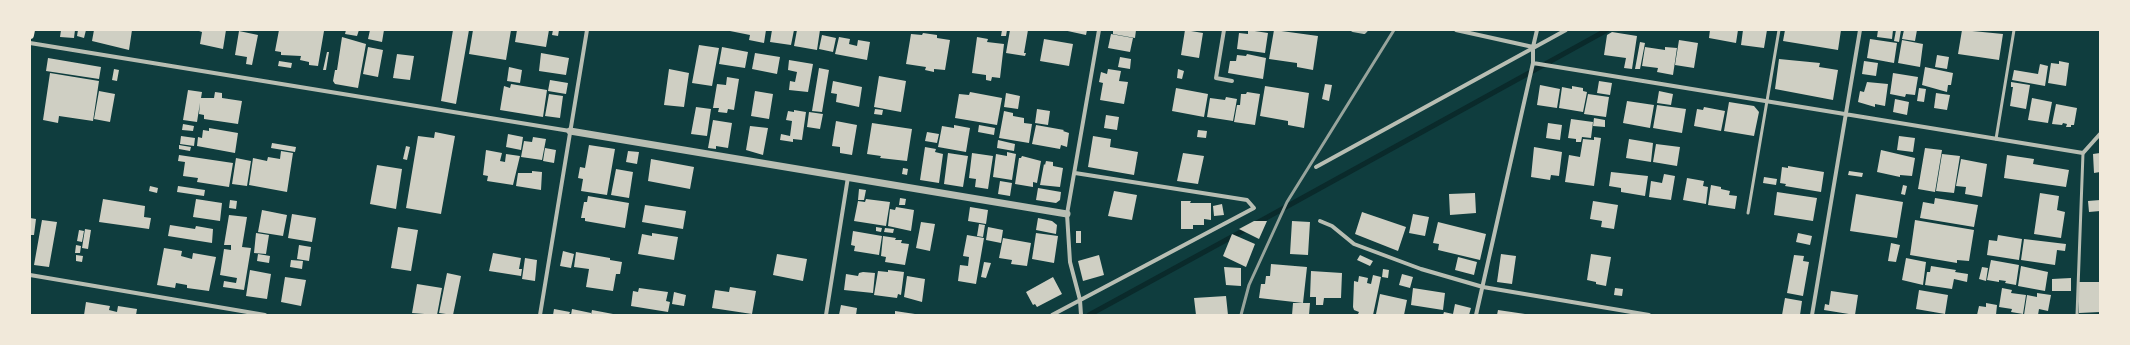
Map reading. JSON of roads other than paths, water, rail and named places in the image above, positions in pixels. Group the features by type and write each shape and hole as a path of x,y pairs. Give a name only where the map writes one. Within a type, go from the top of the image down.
{"main road":[{"path":"30,35 31,30"}],"street":[{"path":"540,315 587,30"},
{"path":"1081,315 1080,300 1070,262 1067,214 1076,173 1099,30"},
{"path":"1224,30 1216,78 1232,81"},
{"path":"1353,30 1364,32 1366,30"},
{"path":"1456,30 1533,47"},
{"path":"1476,315 1533,63 1533,47 1537,30"},
{"path":"1316,167 1566,30"},
{"path":"1812,315 1860,30"},
{"path":"30,43 1067,214"},
{"path":"1533,63 1767,100 2083,153 2100,134"},
{"path":"1052,315 1254,208 1247,200 1076,173"},
{"path":"826,315 848,177"},
{"path":"1320,221 1332,226 1354,244 1421,270 1483,287 1649,315"},
{"path":"30,275 265,315"}],"lane":[{"path":"1748,213 1779,30"},
{"path":"1996,139 2014,30"},
{"path":"2077,315 2083,153"}],"waterway":[{"path":"1255,224 1607,30"},
{"path":"1089,315 1248,228"}],"railway":[{"path":"1241,315 1249,285 1287,202 1394,30"}]}
